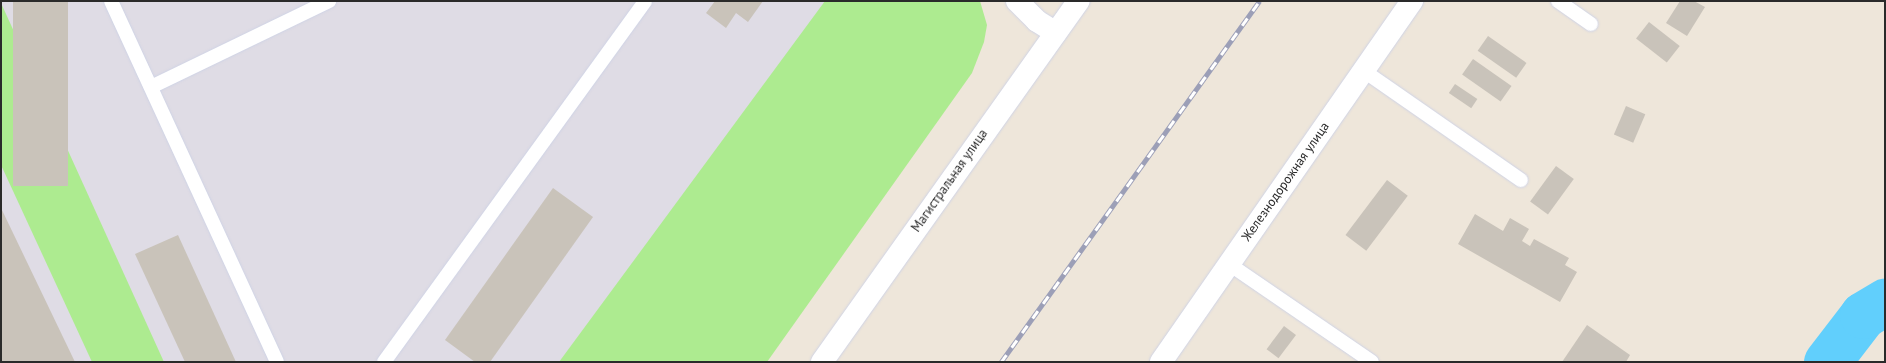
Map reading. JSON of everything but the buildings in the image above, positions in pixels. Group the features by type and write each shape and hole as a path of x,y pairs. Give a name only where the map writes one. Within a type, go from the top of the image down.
{"street":[{"path":"1017,1 1037,20 1056,33"},
{"name":"Магистральная улица","path":"822,362 1079,1"},
{"name":"Железнодорожная улица","path":"1161,362 1412,1"}],"lane":[{"path":"111,1 277,362"},
{"path":"151,87 329,1"},
{"path":"384,362 645,1"},
{"path":"1558,1 1591,24"},
{"path":"1364,71 1521,180"},
{"path":"1229,264 1372,362"}],"shaded area":[{"path":"1,1 887,1 616,362 1,362"}],"green space":[{"path":"825,1 980,1 987,25 984,42 972,73 767,362 559,362"},
{"path":"1,3 164,362 92,362 1,165"}],"waterway":[{"path":"1827,362 1863,315 1885,302"}],"railway":[{"path":"1001,362 1259,1"}]}
